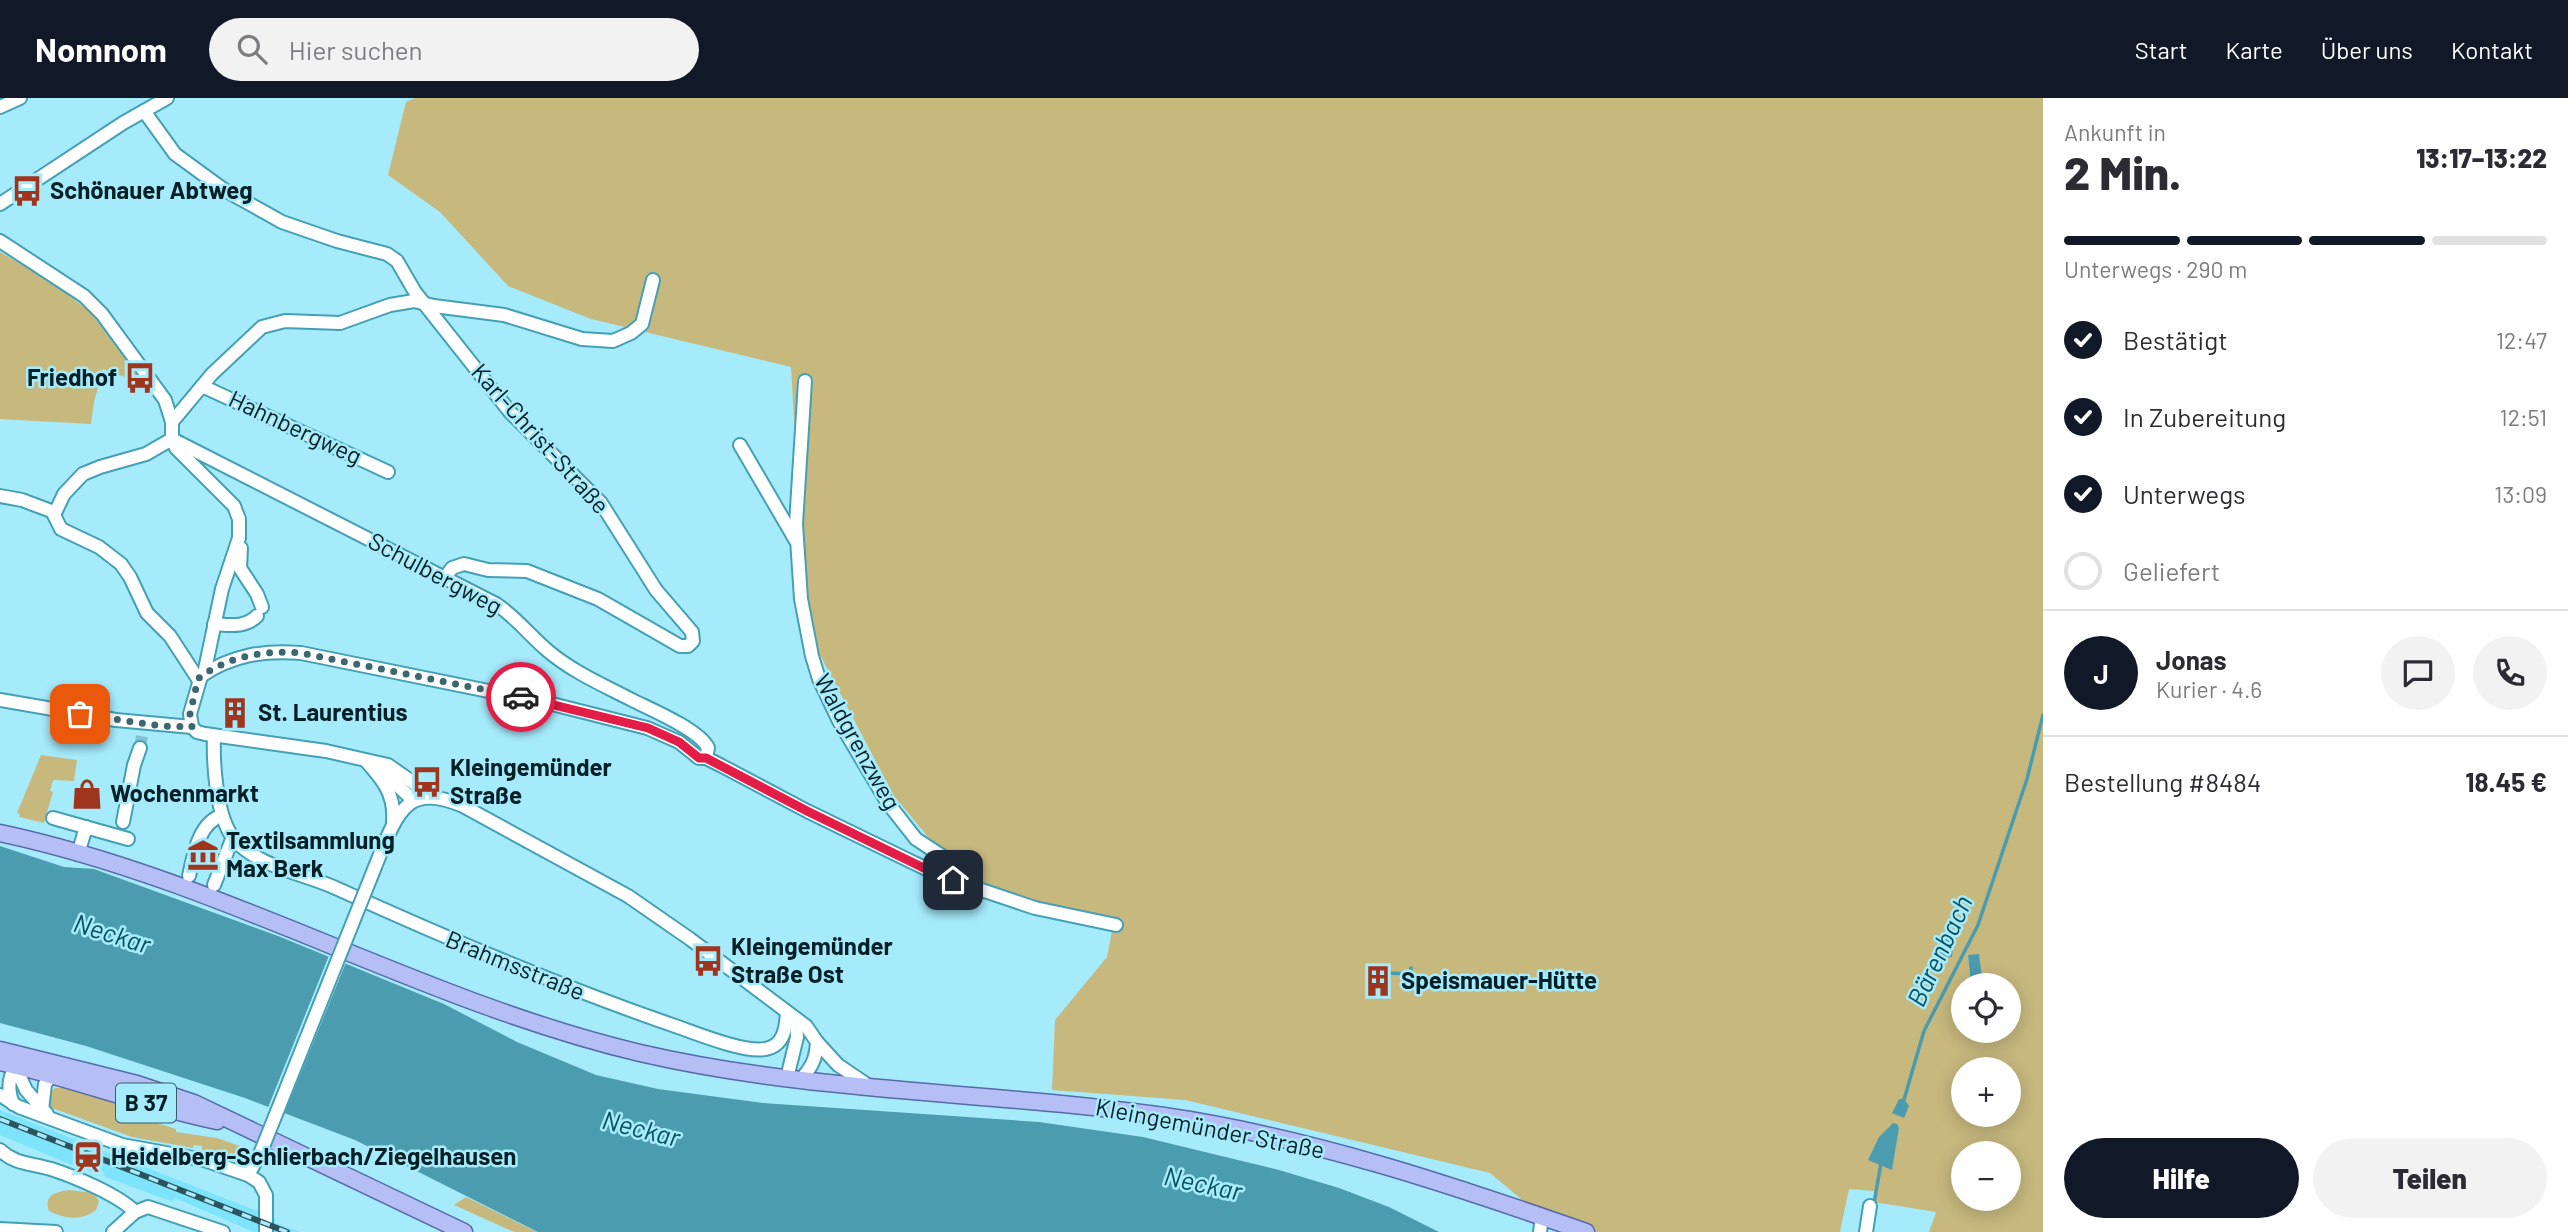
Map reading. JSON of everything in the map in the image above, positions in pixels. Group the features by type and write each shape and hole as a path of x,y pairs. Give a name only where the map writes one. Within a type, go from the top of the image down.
{"main road":[{"name":"Kleingemünder Straße","path":"0,833 78,854 200,894 539,1024 666,1058 794,1078 1168,1116 1304,1144 1426,1179 1541,1224 1586,1232"},
{"name":"B 37","path":"0,1050 11,1061 52,1075 182,1114 240,1126"},
{"name":"B 37","path":"11,1061 137,1084 194,1102 464,1232"}],"street":[{"path":"0,107 20,98"},
{"path":"0,204 167,98"},
{"name":"Karl-Christ-Straße","path":"144,111 175,154 223,189 294,226 392,257 401,266 423,303 515,417 601,503 656,590 692,632 693,641 688,646 676,644 598,599 527,571 488,570 459,565 452,568 445,578"},
{"path":"0,241 89,301 163,395 172,422 172,439 179,451 236,508 239,538 222,589 190,714 192,727"},
{"name":"Hahnbergweg","path":"172,422 216,369 265,325 285,321 340,323 390,305 414,301 504,316 582,340 614,341 631,334 642,324 653,280"},
{"name":"Waldgrenzweg","path":"805,381 797,515 801,598 812,656 819,679 839,721 895,813 916,839 945,858 943,877"},
{"name":"Hahnbergweg","path":"202,386 388,472"},
{"path":"172,439 141,456 86,472 70,487 54,512 55,521 61,529 99,547 121,564 134,584 147,613 170,636 201,676"},
{"name":"Schulbergweg","path":"172,439 507,611 547,650 568,666 700,738 708,746 706,758"},
{"name":"Waldgrenzweg","path":"740,444 798,545"},
{"path":"0,496 22,500 54,512"},
{"path":"215,624 248,623 259,611 257,594 240,568 242,542 239,538"},
{"path":"201,676 256,653 301,653 608,717 656,731 679,742 699,758 706,758 943,877 1035,908 1116,925"},
{"name":"Kleingemünder Straße","path":"0,700 144,727 192,727 199,733 214,736 326,751 365,760 419,799 445,800 463,807 628,896 792,1016 811,1031 817,1042 838,1065 869,1086"},
{"name":"Brahmsstraße","path":"214,736 222,815 233,837 252,855 314,878 464,946 566,988 720,1041 750,1049 765,1049 779,1043 792,1016"},
{"path":"123,822 140,748"},
{"path":"365,760 386,784 391,794 394,806 393,825"},
{"path":"248,1175 260,1154 393,825 399,813 419,799"},
{"path":"189,876 200,837 207,825 222,815"},
{"path":"53,818 128,839"},
{"path":"78,854 86,827"},
{"path":"214,885 233,837"},
{"path":"792,1016 797,1037 794,1078"},
{"path":"794,1078 812,1066 817,1042"},
{"path":"11,1061 8,1090 13,1104"},
{"path":"11,1061 26,1090 47,1114"},
{"path":"47,1114 45,1084 52,1075"},
{"path":"0,1095 13,1104 47,1114 122,1145 204,1160 248,1175 258,1182 266,1195 266,1232"},
{"path":"0,1150 17,1162 57,1171 119,1199 135,1212"},
{"path":"1866,1232 1870,1206"},
{"path":"113,1232 135,1212 152,1207 223,1232"},
{"path":"0,1229 56,1232"}],"shaded area":[{"path":"415,98 2043,98 2043,1232 1929,1232 1936,1212 1874,1202 1874,1191 1849,1189 1840,1232 1572,1232 1553,1226 1490,1173 1185,1100 1052,1090 1055,1020 1107,957 1112,931 957,872 894,796 809,634 791,367 591,319 508,286 440,212 388,175 406,102","holes":["1890,1125 1899,1128 1892,1169 1872,1151"]},
{"path":"0,252 48,279 89,311 149,386 103,369 91,424 0,419"},
{"path":"41,755 77,760 74,781 53,780 50,791 53,792 44,823 19,817 20,814 17,813"},
{"path":"55,1088 64,1088 144,1111 144,1119 176,1129 176,1132 217,1138 251,1150 235,1159 202,1150 202,1146 194,1145 193,1148 132,1137 52,1108 48,1102 49,1093"},
{"path":"0,1110 275,1218 275,1223 300,1232 254,1232 175,1198 173,1202 62,1161 0,1135"},
{"path":"69,1190 93,1193 99,1201 96,1210 91,1214 73,1218 49,1211 49,1198 55,1193"},
{"path":"466,1197 538,1232 514,1232 454,1205"}],"water":[{"name":"Neckar","path":"0,846 64,867 94,869 278,936 444,1004 517,1042 596,1075 658,1089 763,1103 1039,1122 1143,1137 1279,1170 1339,1188 1389,1207 1439,1232 538,1232 355,1140 245,1098 86,1046 0,1023"},
{"path":"1942,934 1954,935 1952,957 1940,956"},
{"path":"1979,954 1981,973 1970,973 1968,955"},
{"path":"1899,1099 1904,1099 1909,1106 1904,1118 1892,1113"},
{"path":"1893,1123 1899,1128 1892,1170 1868,1160 1879,1137"}],"pier":[{"path":"330,953 347,960 283,1117 267,1110"}],"waterway":[{"name":"Bärenbach","path":"1903,1103 1924,1031 1978,925 2027,779 2043,715"},
{"path":"1388,973 1410,974 1411,968"},
{"name":"Bärenbach","path":"1874,1203 1881,1163"}],"tunnel":[{"path":"140,748 143,730"}],"railway":[{"path":"0,1119 287,1232"}],"way so far":[{"path":"80,714 161,726 192,727 190,714 198,679 211,670 247,655 266,651 301,653 521,697"}],"place":[{"name":"Schönauer Abtweg","path":"27,191"},
{"name":"Friedhof","path":"140,378"},
{"name":"St. Laurentius","path":"235,713"},
{"name":"Kleingemünder Straße","path":"427,782"},
{"name":"Wochenmarkt","path":"87,794"},
{"name":"Textilsammlung Max Berk","path":"203,855"},
{"name":"Kleingemünder Straße Ost","path":"708,961"},
{"name":"Speismauer-Hütte","path":"1378,981"},
{"name":"Heidelberg-Schlierbach/Ziegelhausen","path":"88,1157"}],"route":[{"path":"521,697 656,731 679,742 699,758 706,758 807,811 953,880"}]}
